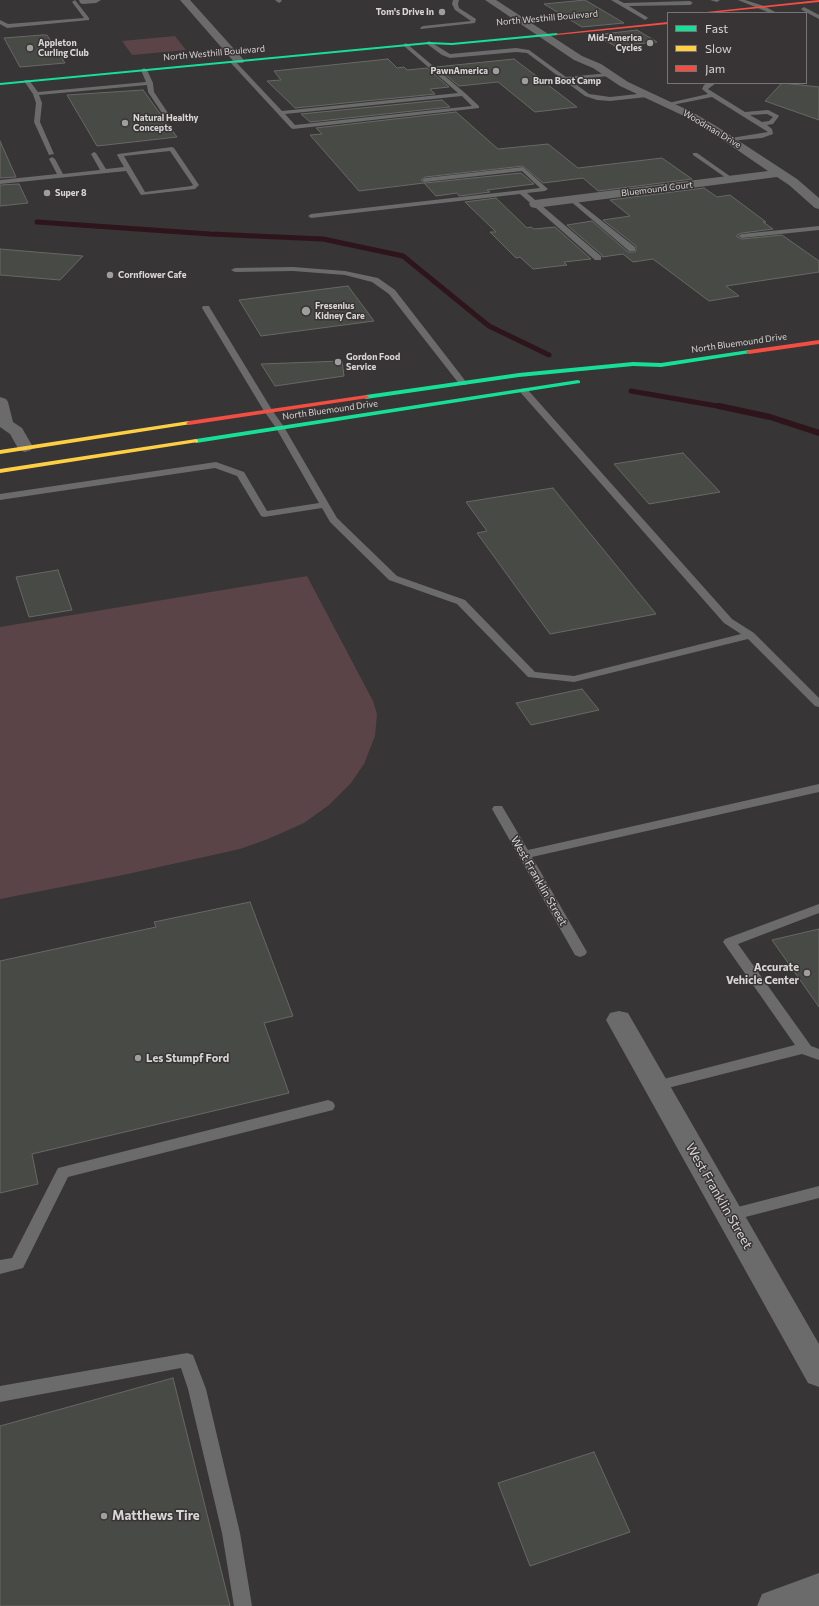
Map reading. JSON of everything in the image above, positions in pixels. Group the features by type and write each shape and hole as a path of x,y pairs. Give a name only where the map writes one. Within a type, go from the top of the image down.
{"street":[{"path":"79,2 96,0"},
{"path":"185,0 236,62"},
{"name":"Woodman Drive","path":"490,0 542,36 578,58 597,66 624,84 688,114 731,140 801,188 819,205"},
{"name":"Woodman Drive","path":"507,0 549,27 591,57 597,66"},
{"path":"710,12 819,1"},
{"path":"783,12 819,8"},
{"name":"North Westhill Boulevard","path":"429,43 443,38 667,16"},
{"name":"North Westhill Boulevard","path":"0,84 406,45 429,43 452,44 667,23"},
{"name":"Bluemound Court","path":"535,204 780,173"},
{"name":"North Bluemound Drive","path":"634,373 661,365 819,342"},
{"name":"North Bluemound Drive","path":"0,452 268,411 520,375 633,364 661,365"},
{"name":"North Bluemound Drive","path":"0,471 280,427 590,381"},
{"path":"0,402 3,428 16,431 25,447 18,458 0,463"},
{"name":"West Franklin Street","path":"619,1020 819,1373"},
{"path":"774,1606 819,1590"}],"lane":[{"path":"614,0 645,18"},
{"path":"741,0 748,4 763,7"},
{"path":"0,22 7,26 87,19 79,2"},
{"path":"423,28 473,22 474,20 457,9 456,2"},
{"path":"622,5 690,3"},
{"path":"804,10 819,17"},
{"path":"429,43 444,54 450,56 522,50 529,52 586,95 610,99 647,95"},
{"path":"236,62 293,127 477,107 406,45"},
{"path":"144,70 150,83 150,91 165,113"},
{"path":"564,79 608,74"},
{"path":"27,81 36,94 39,103 37,122 61,176"},
{"path":"36,94 150,83"},
{"path":"711,84 706,86 705,89 762,124 770,130 771,133 762,136 731,140"},
{"path":"281,113 463,94"},
{"path":"666,104 713,95"},
{"path":"745,114 768,112 776,116 771,123 762,124"},
{"path":"172,149 196,185 193,188 143,194 127,169 120,155 172,149"},
{"path":"94,154 104,171"},
{"path":"695,154 731,179"},
{"path":"0,182 127,169"},
{"path":"311,216 545,189 523,169 425,180"},
{"path":"521,192 598,258"},
{"path":"571,200 632,249"},
{"path":"742,236 819,228"},
{"path":"235,270 293,269 345,273 375,280 392,292 463,383"},
{"path":"206,308 268,411 280,427 333,520 393,578 461,602 532,674 574,679 750,635"},
{"path":"524,391 728,621 750,635 819,704"},
{"path":"0,497 216,465 241,474 264,514 325,506"},
{"path":"524,855 819,788"},
{"name":"West Franklin Street","path":"498,809 580,952"},
{"path":"803,1049 805,1048 730,942 819,908"},
{"path":"656,1086 803,1049 819,1055"},
{"path":"0,1267 17,1263 63,1172 328,1106"},
{"path":"730,1215 819,1192"},
{"path":"0,1394 187,1360 198,1389 231,1533 244,1606"}],"shaded area":[{"path":"175,36 186,50 132,55 122,41"},
{"path":"307,576 373,701 377,714 375,736 364,764 351,783 329,805 304,823 268,839 240,849 123,875 0,899 0,627"}],"building":[{"path":"585,0 624,23 582,27 544,4"},
{"path":"637,30 657,42 615,46 595,35"},
{"name":"Appleton Curling Club","path":"47,35 65,63 20,67 4,38"},
{"path":"388,59 397,68 404,67 407,70 427,68 449,87 430,89 435,94 295,108 267,81 281,80 274,71"},
{"path":"514,59 577,107 535,112 498,82 459,86 436,67"},
{"path":"781,84 819,87 819,120 765,101"},
{"name":"Natural Healthy Concepts","path":"143,90 177,137 97,146 67,95"},
{"path":"442,100 450,107 310,122 301,114"},
{"path":"456,112 498,149 548,144 578,168 662,158 692,179 598,191 583,178 543,183 523,166 425,177 421,180 425,183 521,173 534,184 487,190 490,192 459,196 457,193 436,196 424,183 359,191 310,135 322,134 316,128"},
{"path":"0,141 16,177 0,178"},
{"path":"19,184 28,203 0,206 0,185"},
{"path":"704,188 717,197 730,195 773,229 742,233 737,235 737,237 742,239 782,235 819,261 819,272 726,286 739,296 709,301 653,259 633,262 623,254 602,257 602,255 567,225 592,221 628,252 635,252 636,246 603,220 630,216 610,200"},
{"path":"496,198 527,228 531,227 534,229 555,227 591,259 564,262 567,265 533,269 520,257 516,258 490,232 496,232 465,202"},
{"path":"0,249 83,256 60,280 0,275"},
{"name":"Fresenius Kidney Care","path":"348,286 374,321 261,336 239,300"},
{"path":"342,361 344,376 275,386 261,364"},
{"path":"683,453 720,492 649,504 614,464"},
{"path":"553,488 656,614 550,634 477,533 487,531 466,502"},
{"path":"58,570 72,610 29,617 16,577"},
{"path":"582,689 599,710 531,725 516,703"},
{"name":"Les Stumpf Ford","path":"250,902 293,1016 264,1023 289,1093 32,1154 38,1184 0,1193 0,961 156,927 154,922"},
{"name":"Accurate Vehicle Center","path":"819,929 819,1007 772,940"},
{"name":"Matthews Tire","path":"173,1378 230,1606 0,1606 0,1426"},
{"path":"594,1452 630,1532 530,1566 498,1483"}],"waterway":[{"path":"37,222 210,234 323,239 403,256 489,326 549,355"},
{"path":"631,391 723,407"},
{"path":"719,406 770,417 819,433"}],"traffic: fast":[{"path":"0,84 429,43 452,44 557,34"},
{"path":"366,397 519,375 633,364 661,365 749,352"},
{"path":"196,441 578,382"}],"traffic: slow":[{"path":"0,452 189,423"},
{"path":"0,471 196,441"}],"traffic: jam":[{"path":"709,12 819,1"},
{"path":"557,34 667,23"},
{"path":"749,352 819,342"},
{"path":"189,423 366,397"}],"place":[{"name":"Tom's Drive In","path":"442,12"},
{"name":"Mid-America Cycles","path":"650,43"},
{"name":"Appleton Curling Club","path":"30,48"},
{"name":"PawnAmerica","path":"496,71"},
{"name":"Burn Boot Camp","path":"525,81"},
{"name":"Natural Healthy Concepts","path":"125,123"},
{"name":"Super 8","path":"47,193"},
{"name":"Cornflower Cafe","path":"110,275"},
{"name":"Fresenius Kidney Care","path":"306,311"},
{"name":"Gordon Food Service","path":"338,362"},
{"name":"Accurate Vehicle Center","path":"807,973"},
{"name":"Les Stumpf Ford","path":"138,1058"},
{"name":"Matthews Tire","path":"104,1516"}]}
